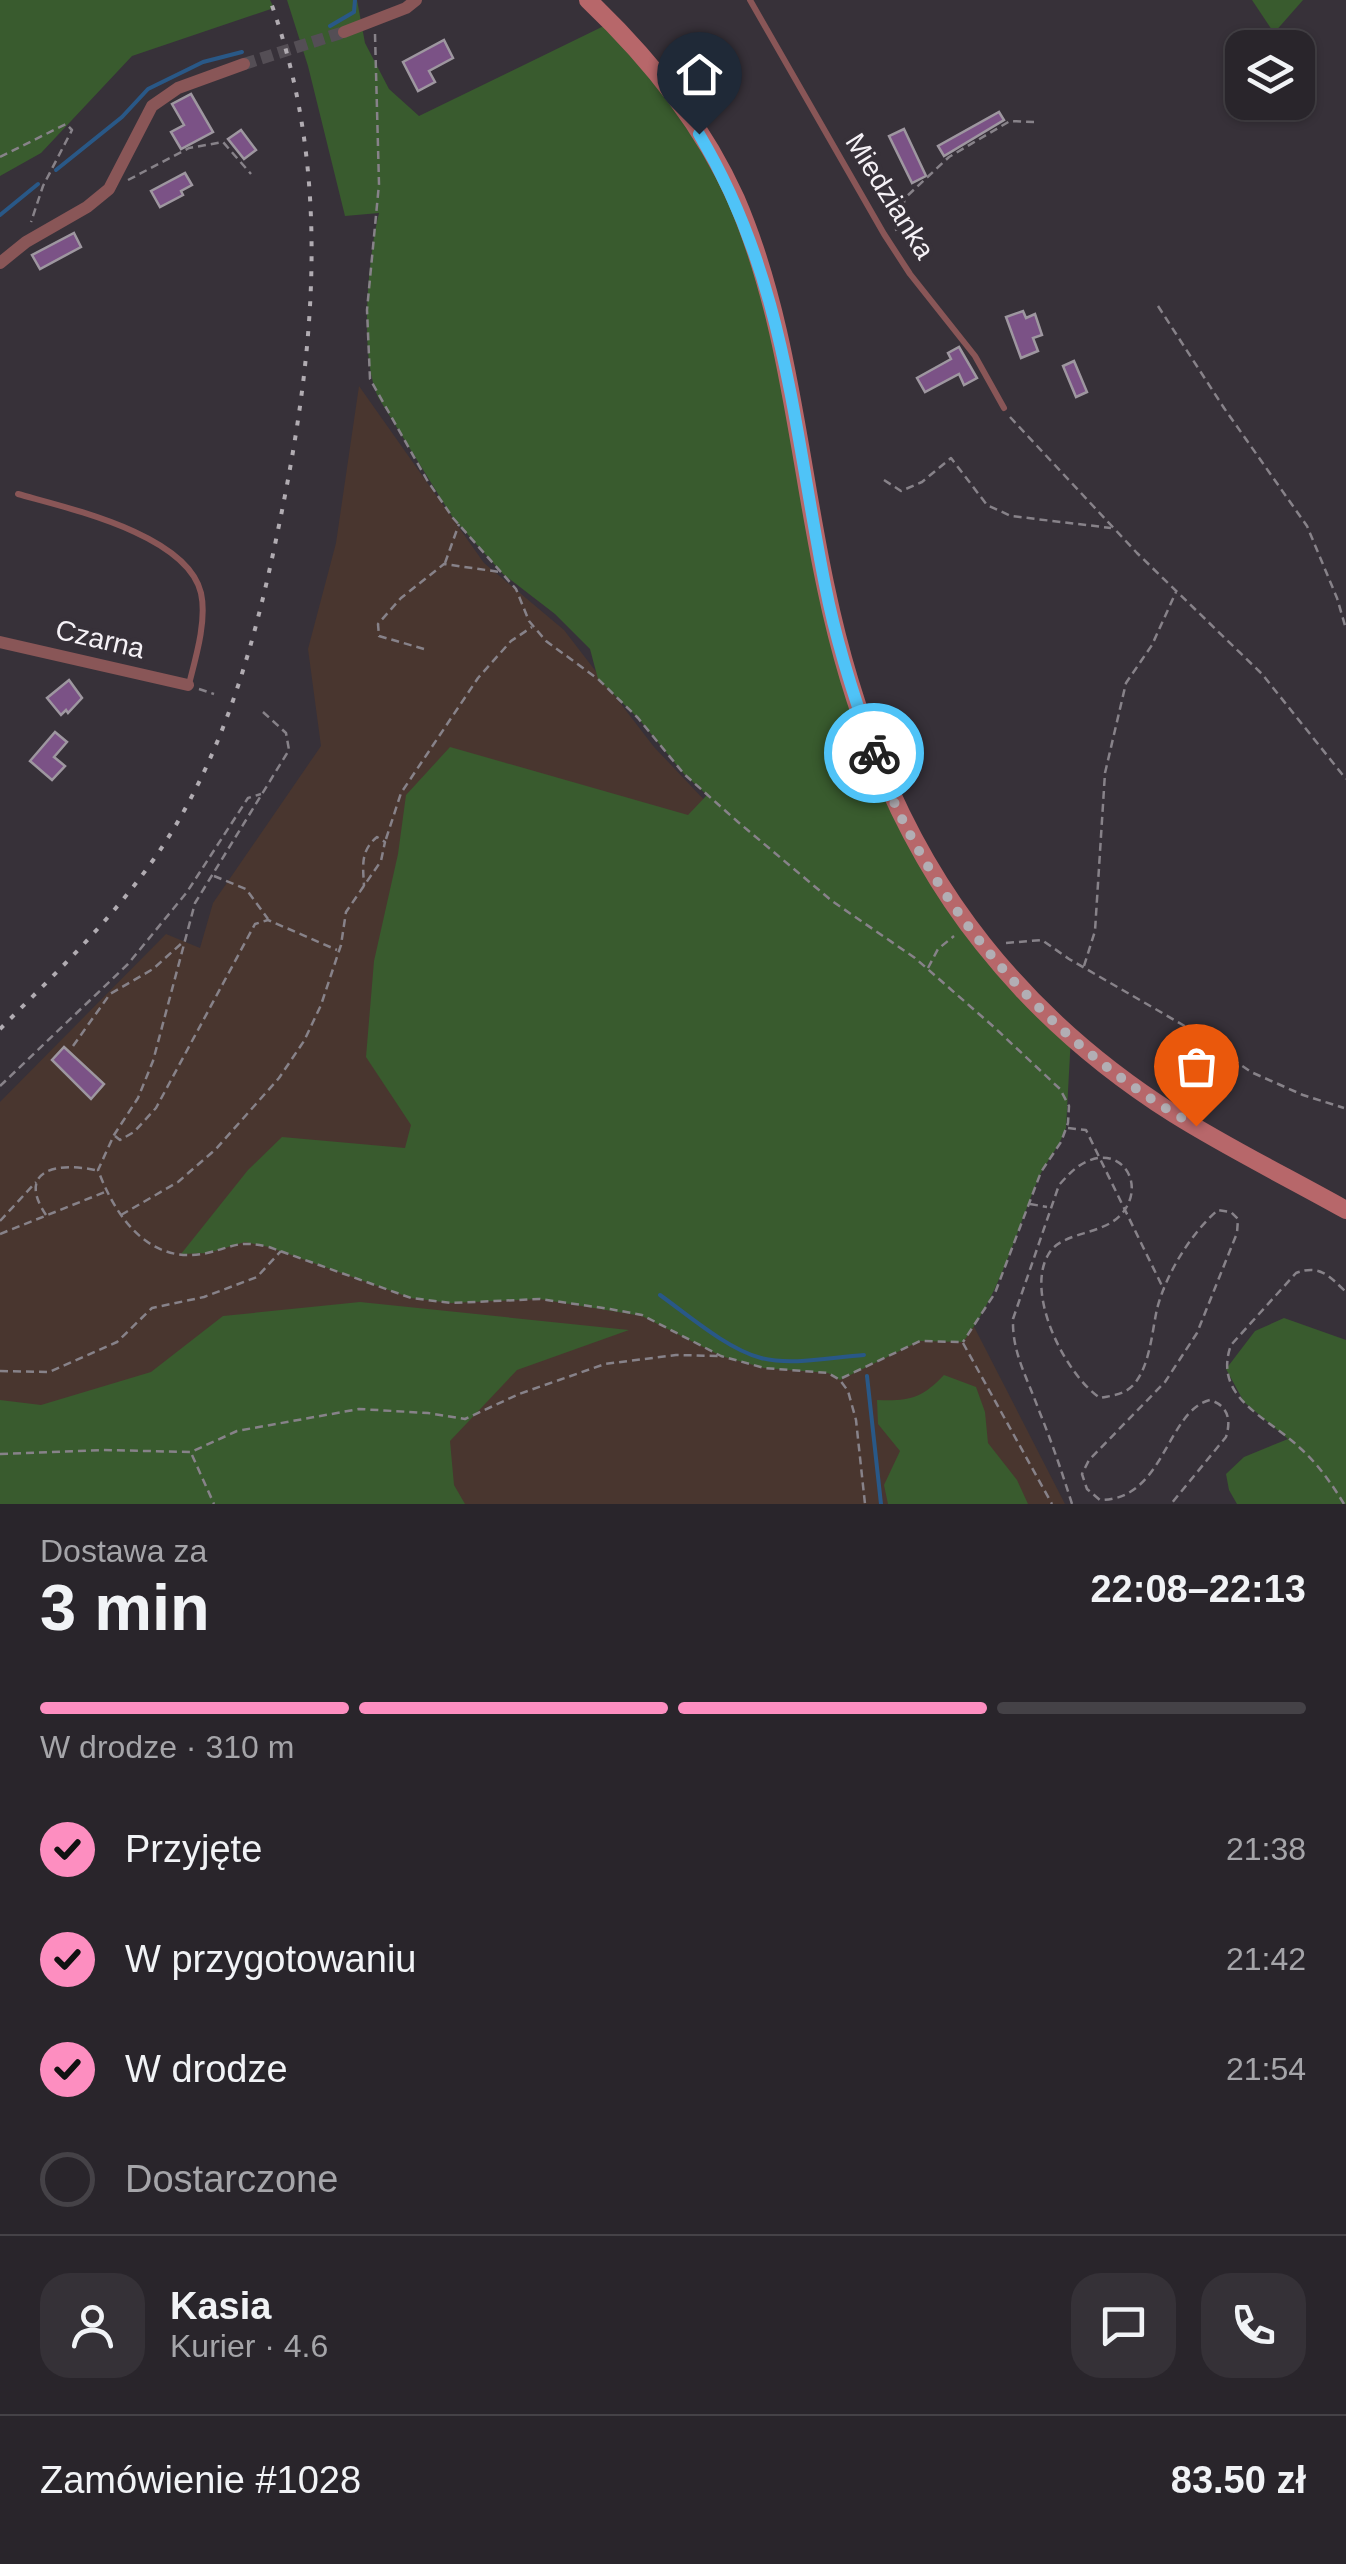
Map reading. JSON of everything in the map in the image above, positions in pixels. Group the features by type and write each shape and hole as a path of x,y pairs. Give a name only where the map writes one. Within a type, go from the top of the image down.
{"main road":[{"path":"588,0 658,73 734,196 754,245 775,314 825,586 855,702 906,826 987,949 1035,1003 1116,1074 1175,1114 1346,1210"}],"street":[{"path":"344,32 416,0"},
{"path":"0,263 26,242 88,207 109,189 152,106 178,88 244,64"},
{"name":"Czarna","path":"0,642 188,685"}],"lane":[{"name":"Miedzianka","path":"750,0 884,234 974,356 1004,408"},
{"path":"18,494 112,520 134,530 192,574 204,607 188,685"}],"path":[{"path":"379,19 374,38 380,184 367,310 370,379 404,442 459,524 521,597 533,626 546,642 598,679 638,718 684,774 738,822 832,901 927,969 1060,1089 1069,1106 1066,1128 1041,1172 995,1293 962,1342"},
{"path":"884,234 898,229 905,198 950,157 1010,121 1034,122"},
{"path":"0,157 66,124 72,130 43,186 26,242"},
{"path":"109,189 189,148 223,142 250,174"},
{"path":"1158,306 1307,526 1346,630"},
{"path":"1004,408 1018,428 1113,528 1262,674 1346,780"},
{"path":"884,480 902,491 922,482 951,458 987,505 1011,516 1113,528"},
{"path":"424,649 380,636 378,624 400,598 444,564 459,524"},
{"path":"444,564 501,572"},
{"path":"1083,968 1095,931 1105,773 1126,683 1152,645 1177,591"},
{"path":"120,1215 178,1182 216,1150 279,1078 304,1041 321,1005 339,951 346,912 381,861 401,792 478,678 510,641 533,626"},
{"path":"262,712 290,740 289,750 196,903 152,1060 138,1098 114,1135 98,1170 120,1215 137,1237 167,1250 208,1253 246,1242 411,1298 451,1303 540,1298 642,1316 721,1356 764,1368 828,1373 848,1391 856,1420 865,1504"},
{"path":"0,1086 128,964 187,892 248,798 262,794"},
{"path":"364,886 362,859 368,844 376,837 386,842"},
{"path":"213,875 246,889 268,920"},
{"path":"114,1135 120,1140 134,1132 156,1108 256,924 268,920 339,951"},
{"path":"927,969 938,948 970,926"},
{"path":"987,949 1042,940 1183,1025 1251,1072 1303,1096 1345,1109"},
{"path":"73,1046 110,994 153,969 183,942"},
{"path":"1066,1128 1086,1130 1164,1290"},
{"path":"1072,1504 1048,1433 1018,1364 1012,1339 1013,1319 1059,1185 1072,1170 1099,1158 1118,1161 1129,1170 1133,1186 1128,1206 1112,1222 1057,1246 1048,1255 1042,1276 1055,1342 1085,1388 1100,1398 1122,1394 1136,1382 1164,1290 1204,1222 1218,1210 1231,1212 1238,1219 1238,1234 1197,1333 1165,1382 1088,1460 1082,1474 1087,1489 1100,1500 1115,1500 1133,1492 1161,1459 1192,1409 1210,1400 1219,1403 1228,1413 1226,1438 1171,1504"},
{"path":"0,1221 46,1171 61,1166 98,1170"},
{"path":"36,1182 35,1198 47,1216"},
{"path":"0,1234 106,1192"},
{"path":"1029,1204 1050,1208"},
{"path":"0,1372 49,1372 117,1342 152,1308 257,1278 281,1252"},
{"path":"1344,1504 1301,1448 1233,1391 1226,1376 1226,1360 1231,1345 1296,1273 1310,1268 1322,1270 1346,1292"},
{"path":"840,1380 920,1342 962,1342"},
{"path":"962,1342 1052,1504"},
{"path":"0,1454 190,1452 237,1431 358,1410 464,1420 518,1394 606,1364 676,1355 721,1356"},
{"path":"190,1452 214,1504"}],"shaded area":[{"path":"359,386 484,563 564,630 654,747 746,844 966,1311 1065,1504 0,1504 0,1102 166,934 200,948 213,903 321,746 308,649 336,543"}],"green space":[{"path":"0,0 270,0 274,8 132,56 41,153 0,176"},
{"path":"287,0 357,0 365,43 389,89 419,116 612,22 657,73 754,245 839,645 928,866 1071,1036 1066,1128 1039,1177 988,1303 963,1342 920,1341 840,1380 828,1373 764,1368 721,1356 642,1316 540,1299 451,1303 411,1298 245,1242 208,1253 181,1254 248,1170 282,1137 405,1148 411,1125 366,1057 374,961 398,854 406,795 450,747 688,815 707,795 598,679 590,649 555,614 503,574 453,518 378,397 367,332 369,280 379,213 345,216 308,66"},
{"path":"1252,0 1303,0 1277,30 1272,30"},
{"path":"360,1302 629,1330 517,1370 450,1441 454,1485 465,1504 0,1504 0,1400 41,1405 151,1372 223,1316"},
{"path":"1284,1318 1346,1340 1346,1504 1237,1504 1229,1490 1226,1474 1244,1457 1288,1439 1244,1402 1226,1369 1255,1331"},
{"path":"944,1375 976,1387 985,1412 988,1443 1017,1480 1028,1504 888,1504 884,1485 900,1451 878,1424 877,1400 914,1397"}],"building":[{"path":"444,40 453,58 429,71 435,82 418,91 403,62"},
{"path":"191,94 213,132 181,149 171,132 184,125 172,104"},
{"path":"999,112 1004,120 944,156 938,146"},
{"path":"904,129 926,176 912,183 889,136"},
{"path":"241,130 256,150 244,159 228,139"},
{"path":"185,173 192,185 181,191 183,195 160,207 151,191"},
{"path":"74,233 81,247 40,269 32,255"},
{"path":"1023,311 1026,318 1035,314 1042,335 1033,338 1038,351 1021,358 1006,317"},
{"path":"959,347 977,378 964,385 959,374 925,392 917,378 951,359 948,353"},
{"path":"1074,361 1087,392 1076,397 1063,366"},
{"path":"69,680 82,698 61,715 47,698"},
{"path":"55,732 67,742 54,757 65,766 52,780 30,761"},
{"path":"64,1047 104,1084 91,1099 52,1060"}],"waterway":[{"path":"330,26 354,12 355,0"},
{"path":"56,170 122,117 148,89 203,62 242,52"},
{"path":"0,215 38,184"},
{"path":"660,1295 721,1339 761,1358 799,1361 864,1355"},
{"path":"867,1376 881,1504"}],"tunnel":[{"path":"244,64 344,32"}],"railway":[{"path":"0,1029 100,926 167,840 217,742 252,638 291,464 308,331 312,264 303,131 290,65 270,0"}],"way so far":[{"path":"874,753 892,798 928,866 1002,967 1035,1003 1116,1074 1196,1126"}],"route":[{"path":"699,134 734,196 775,314 825,586 855,702 874,753"}]}
